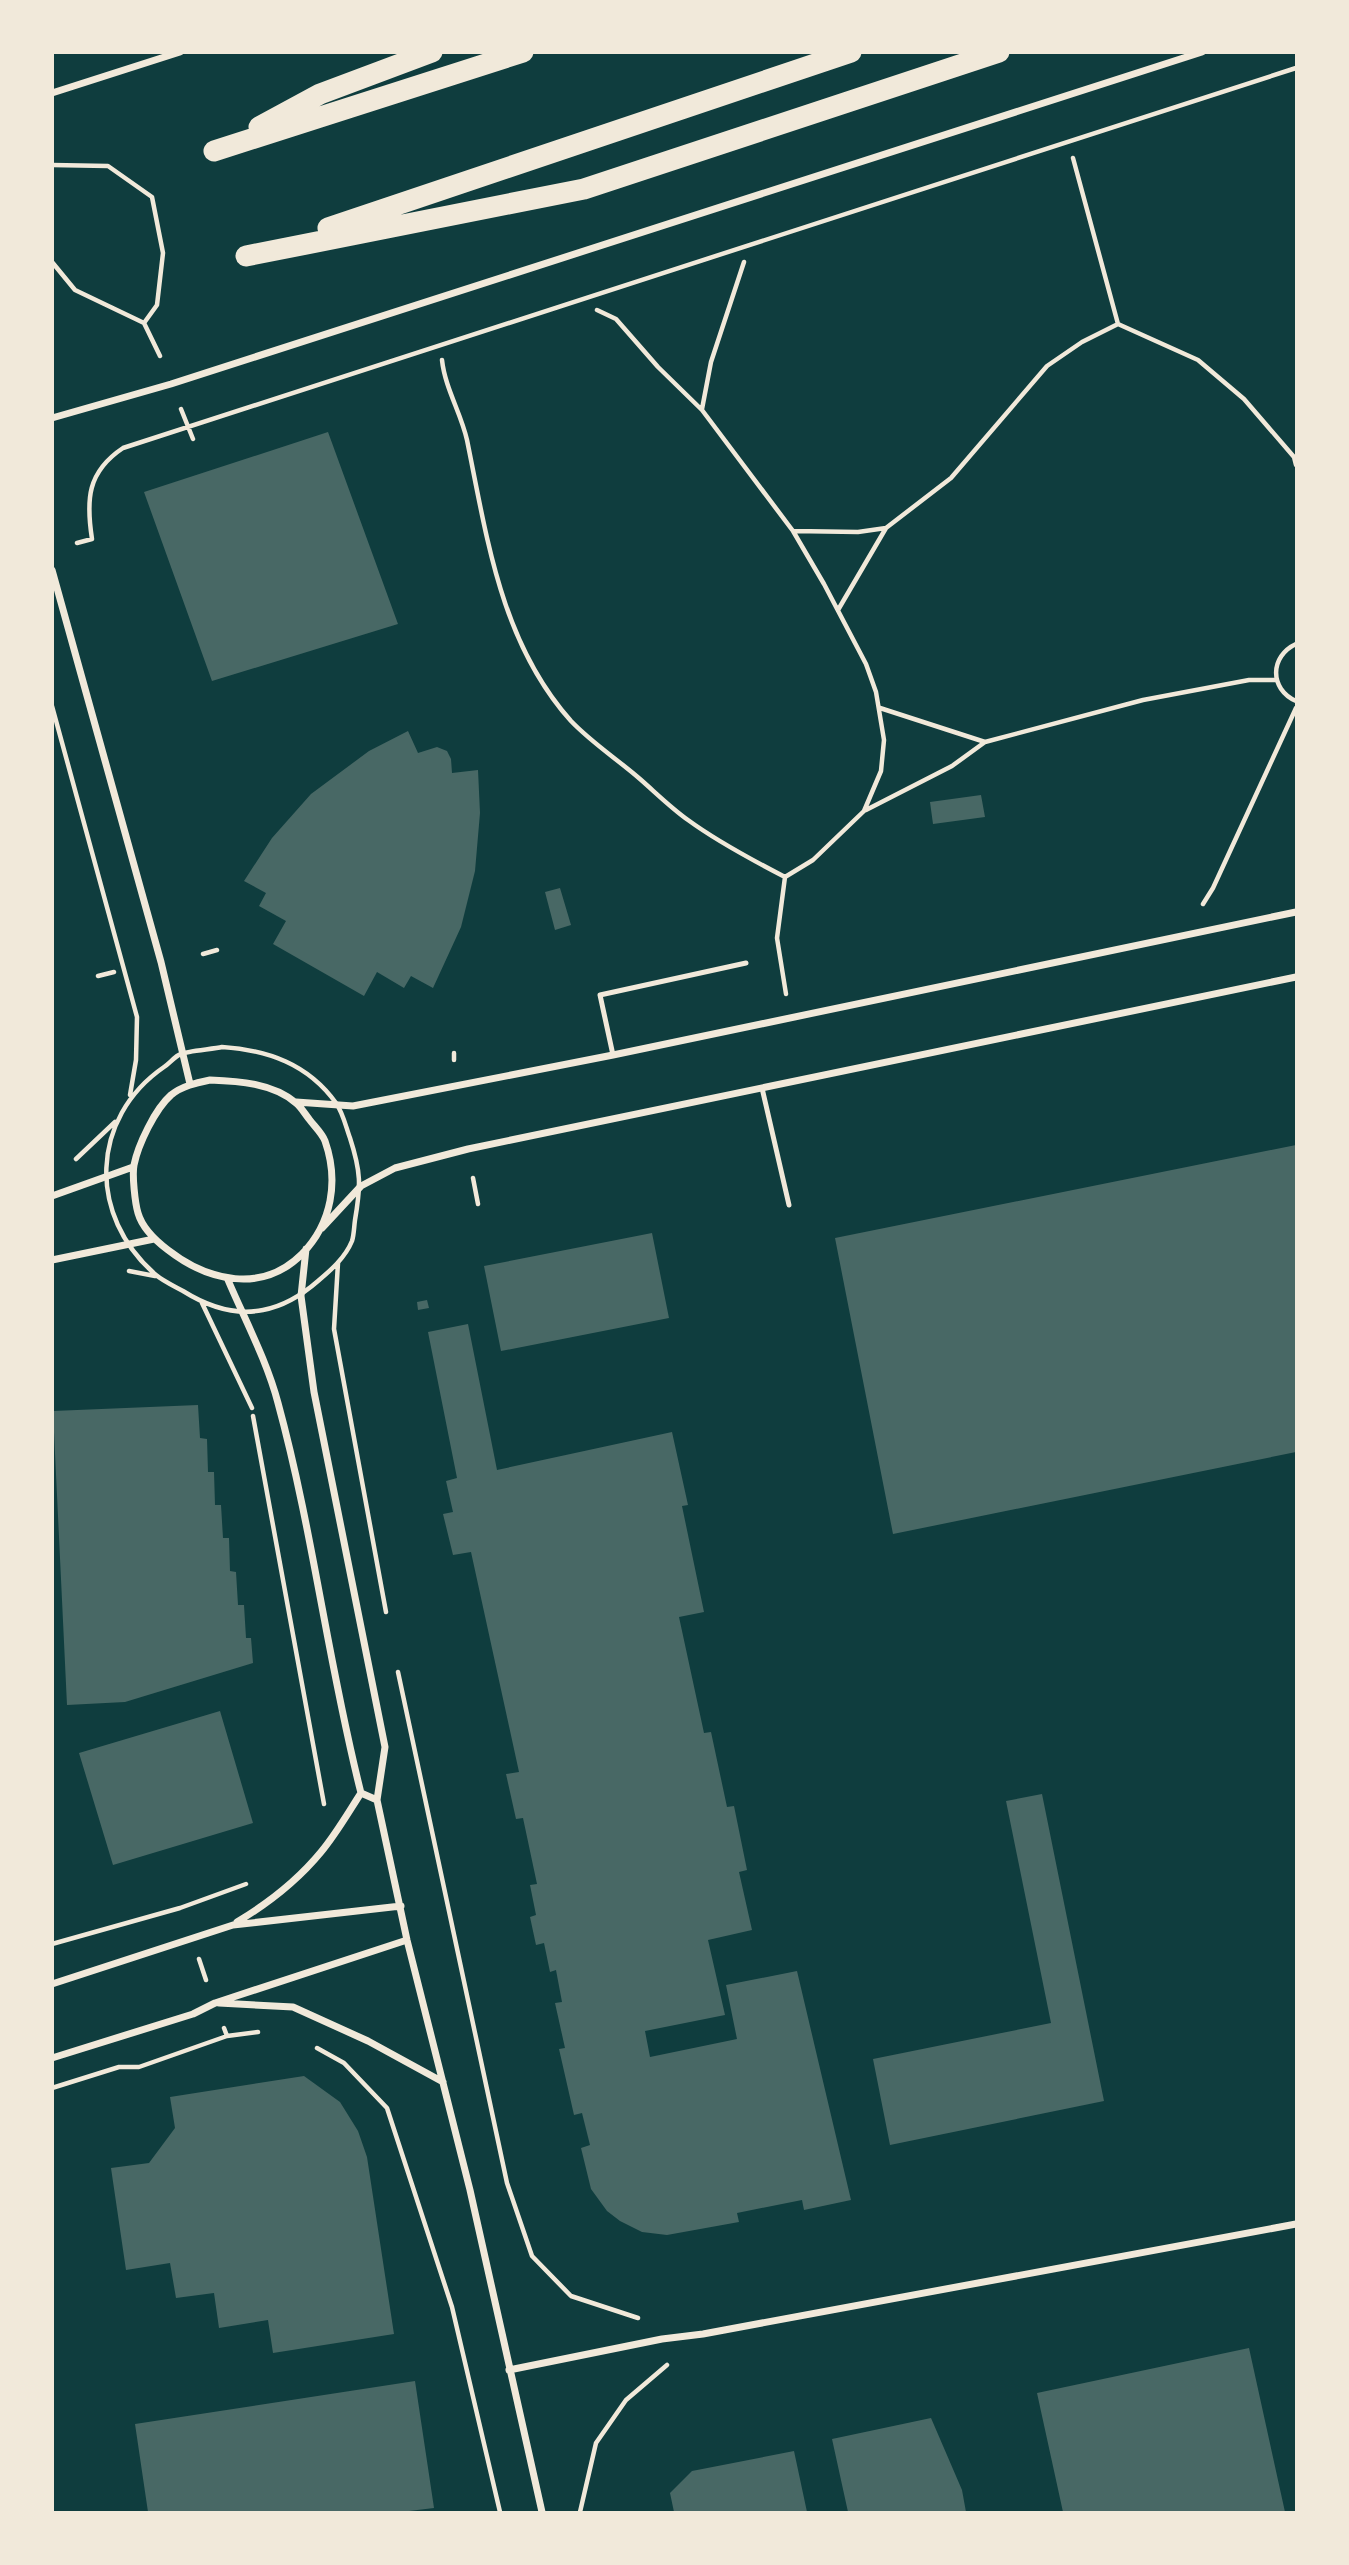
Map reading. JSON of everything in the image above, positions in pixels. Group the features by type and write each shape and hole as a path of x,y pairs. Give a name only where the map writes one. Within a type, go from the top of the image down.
{"highway":[{"path":"432,52 320,94 214,151 523,52"},
{"path":"850,52 246,256 584,189 999,52"}],"street":[{"path":"52,93 180,52"},
{"path":"52,418 197,376 1202,52"},
{"path":"52,570 161,962 190,1084"},
{"path":"1297,912 613,1055 353,1106 296,1102 273,1090 241,1081 210,1080 190,1084 170,1096 150,1124 133,1167 138,1214 154,1239 179,1258 206,1273 228,1280 269,1276 300,1255 361,1186 395,1168 468,1149 1297,977"},
{"path":"296,1102 324,1139 327,1150 334,1184 322,1228"},
{"path":"52,1196 133,1167"},
{"path":"52,1260 154,1239"},
{"path":"306,1249 301,1296 314,1392 385,1747 377,1800 407,1940 470,2190 542,2512"},
{"path":"228,1280 278,1401 361,1793 321,1852 294,1880 257,1910 233,1925"},
{"path":"361,1793 377,1800"},
{"path":"52,1984 233,1925 401,1906"},
{"path":"52,2058 193,2014 215,2003 407,1940"},
{"path":"215,2003 293,2007 368,2041 443,2082"},
{"path":"509,2370 662,2339 703,2334 1297,2224"}],"lane":[{"path":"613,1055 600,995 746,963"},
{"path":"762,1088 789,1205"}],"path":[{"path":"77,543 92,539 89,500 93,481 111,456 123,448 1297,68"},
{"path":"1073,158 1118,324"},
{"path":"52,165 108,166 152,197 163,253 157,306 144,323"},
{"path":"52,262 75,290 144,323 160,356"},
{"path":"702,410 710,362 744,262"},
{"path":"597,310 616,319 658,367 702,410 793,531 838,611 866,664 880,708 884,740 881,771 864,811"},
{"path":"1118,324 1198,360 1244,398 1295,458 1297,465"},
{"path":"838,611 886,528 951,478 1047,366 1082,342 1118,324"},
{"path":"442,360 443,374 466,436 499,587 521,645 552,696 591,741 686,819 710,836 785,877"},
{"path":"181,409 193,439"},
{"path":"793,531 829,533 886,528"},
{"path":"1297,644 1285,650 1275,670 1281,690 1297,701"},
{"path":"785,877 813,860 864,811 952,766 985,742 1143,701 1249,680 1276,680"},
{"path":"52,706 138,1017 136,1060 130,1098"},
{"path":"880,708 985,742"},
{"path":"1203,904 1297,708"},
{"path":"785,877 777,938 786,995"},
{"path":"203,954 217,950"},
{"path":"98,976 114,972"},
{"path":"222,1047 252,1049 280,1057 306,1072 337,1104 359,1167 361,1186 352,1241 338,1263 301,1296 265,1310 242,1313 202,1303 158,1277 129,1243 118,1225 109,1200 106,1175 108,1147 116,1121 147,1078 182,1053 222,1047"},
{"path":"454,1053 454,1060"},
{"path":"66,1168 116,1121"},
{"path":"473,1178 478,1204"},
{"path":"338,1263 334,1329 388,1624"},
{"path":"202,1303 252,1406 325,1806"},
{"path":"396,1665 507,2183 532,2256 571,2295 638,2318 648,2317"},
{"path":"52,1944 180,1908 253,1881"},
{"path":"200,1964 206,1979"},
{"path":"223,2025 226,2036"},
{"path":"52,2088 119,2067 139,2067 226,2036 261,2031"},
{"path":"308,2042 344,2063 387,2108 453,2307 500,2512"},
{"path":"580,2512 596,2443 626,2400 667,2364"}],"building":[{"path":"328,432 398,624 212,681 144,492"},
{"path":"408,731 418,753 437,747 447,751 451,759 452,773 478,770 480,813 475,871 461,927 433,988 411,976 404,988 377,972 364,996 273,944 286,921 259,906 266,893 244,881 272,838 311,794 369,751"},
{"path":"981,795 985,817 933,824 930,802"},
{"path":"560,888 571,925 555,930 545,892"},
{"path":"1296,1145 1296,1452 893,1534 835,1238"},
{"path":"652,1233 669,1318 501,1351 484,1266"},
{"path":"427,1300 429,1308 418,1310 417,1302"},
{"path":"468,1324 497,1470 672,1432 688,1505 682,1506 704,1612 679,1617 704,1733 711,1732 727,1807 734,1806 747,1870 739,1872 752,1930 708,1940 725,2015 645,2031 650,2057 737,2039 726,1985 797,1971 851,2200 804,2210 802,2200 737,2213 739,2222 667,2235 642,2232 620,2221 607,2211 591,2189 581,2148 590,2145 582,2113 574,2115 559,2049 565,2048 555,2003 562,2002 556,1970 550,1972 544,1943 536,1945 530,1917 536,1915 530,1885 537,1884 523,1818 516,1819 506,1774 519,1772 471,1552 453,1555 443,1514 453,1512 446,1481 457,1478 428,1332"},
{"path":"198,1405 200,1438 207,1439 208,1472 214,1472 215,1505 221,1505 223,1538 229,1538 230,1571 236,1572 238,1605 244,1605 246,1638 251,1638 253,1663 125,1702 67,1705 53,1411"},
{"path":"220,1711 253,1823 113,1865 79,1753"},
{"path":"1042,1794 1104,2101 890,2145 873,2059 1051,2023 1006,1801"},
{"path":"304,2076 340,2102 358,2131 367,2157 394,2334 273,2353 268,2320 219,2328 214,2293 176,2298 170,2263 126,2270 111,2168 149,2163 175,2128 170,2097"},
{"path":"1249,2348 1285,2512 1063,2512 1037,2393"},
{"path":"415,2381 434,2508 401,2512 148,2512 135,2424"},
{"path":"931,2418 962,2490 966,2512 848,2512 832,2439"},
{"path":"794,2451 807,2512 674,2512 670,2493 692,2471"}]}
